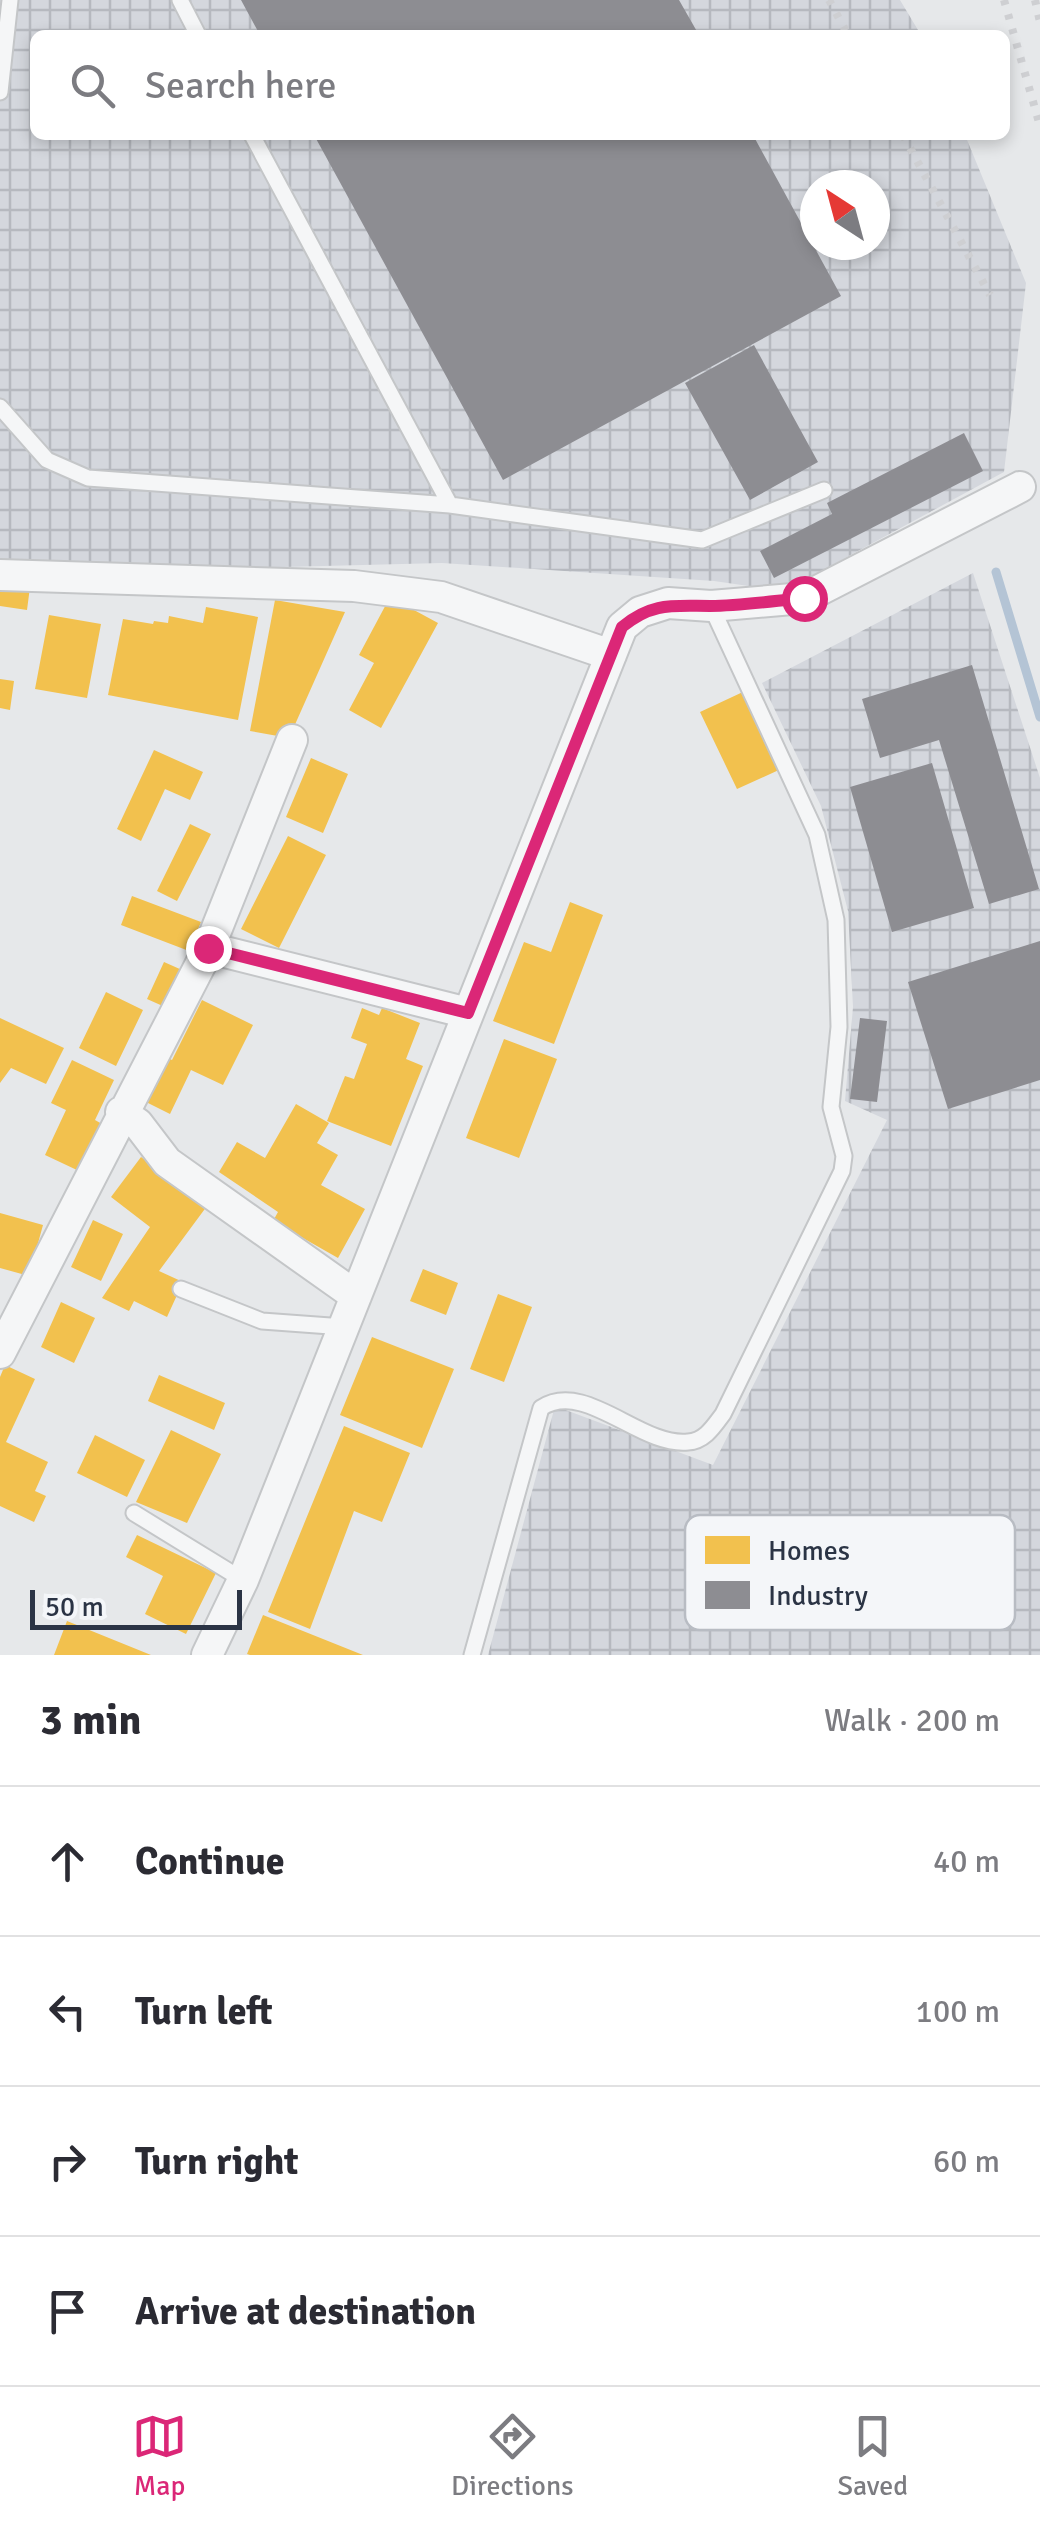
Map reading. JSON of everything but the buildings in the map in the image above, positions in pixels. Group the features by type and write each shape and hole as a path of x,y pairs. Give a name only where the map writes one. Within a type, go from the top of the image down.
{"street":[{"path":"207,1655 243,1580 622,627 640,612 668,603 710,606 804,598 1020,487"},
{"path":"0,575 354,586 406,592 441,597 611,656"},
{"path":"0,1352 208,948 292,740"},
{"path":"208,948 468,1013"},
{"path":"121,1112 138,1124 167,1162 356,1296"}],"lane":[{"path":"0,92 10,0"},
{"path":"180,0 195,30"},
{"path":"255,140 450,505"},
{"path":"0,407 47,460 88,478 450,505 702,540 824,490"},
{"path":"472,1655 540,1408 554,1399 571,1401 668,1439 688,1442 706,1436 724,1414 842,1171 844,1156 831,1107 839,1027 836,920 821,852 710,606"},
{"path":"181,1289 262,1322 344,1327"},
{"path":"134,1513 243,1580"}],"shaded area":[{"path":"0,0 900,0 918,30 30,30 30,140 967,140 1026,283 1004,472 784,591 714,581 442,563 38,573 0,567"},
{"path":"973,573 1040,778 1040,1655 488,1655 555,1406 713,1465 887,1120 845,1101 853,1007 848,911 821,806 762,683"}],"waterway":[{"path":"996,572 1040,717"}],"railway":[{"path":"829,0 845,30"},
{"path":"1004,0 1040,126"},
{"path":"1035,0 1040,22"},
{"path":"906,140 990,295"}],"route":[{"path":"208,948 468,1013 622,627 640,612 668,603 710,606 804,598"}]}
